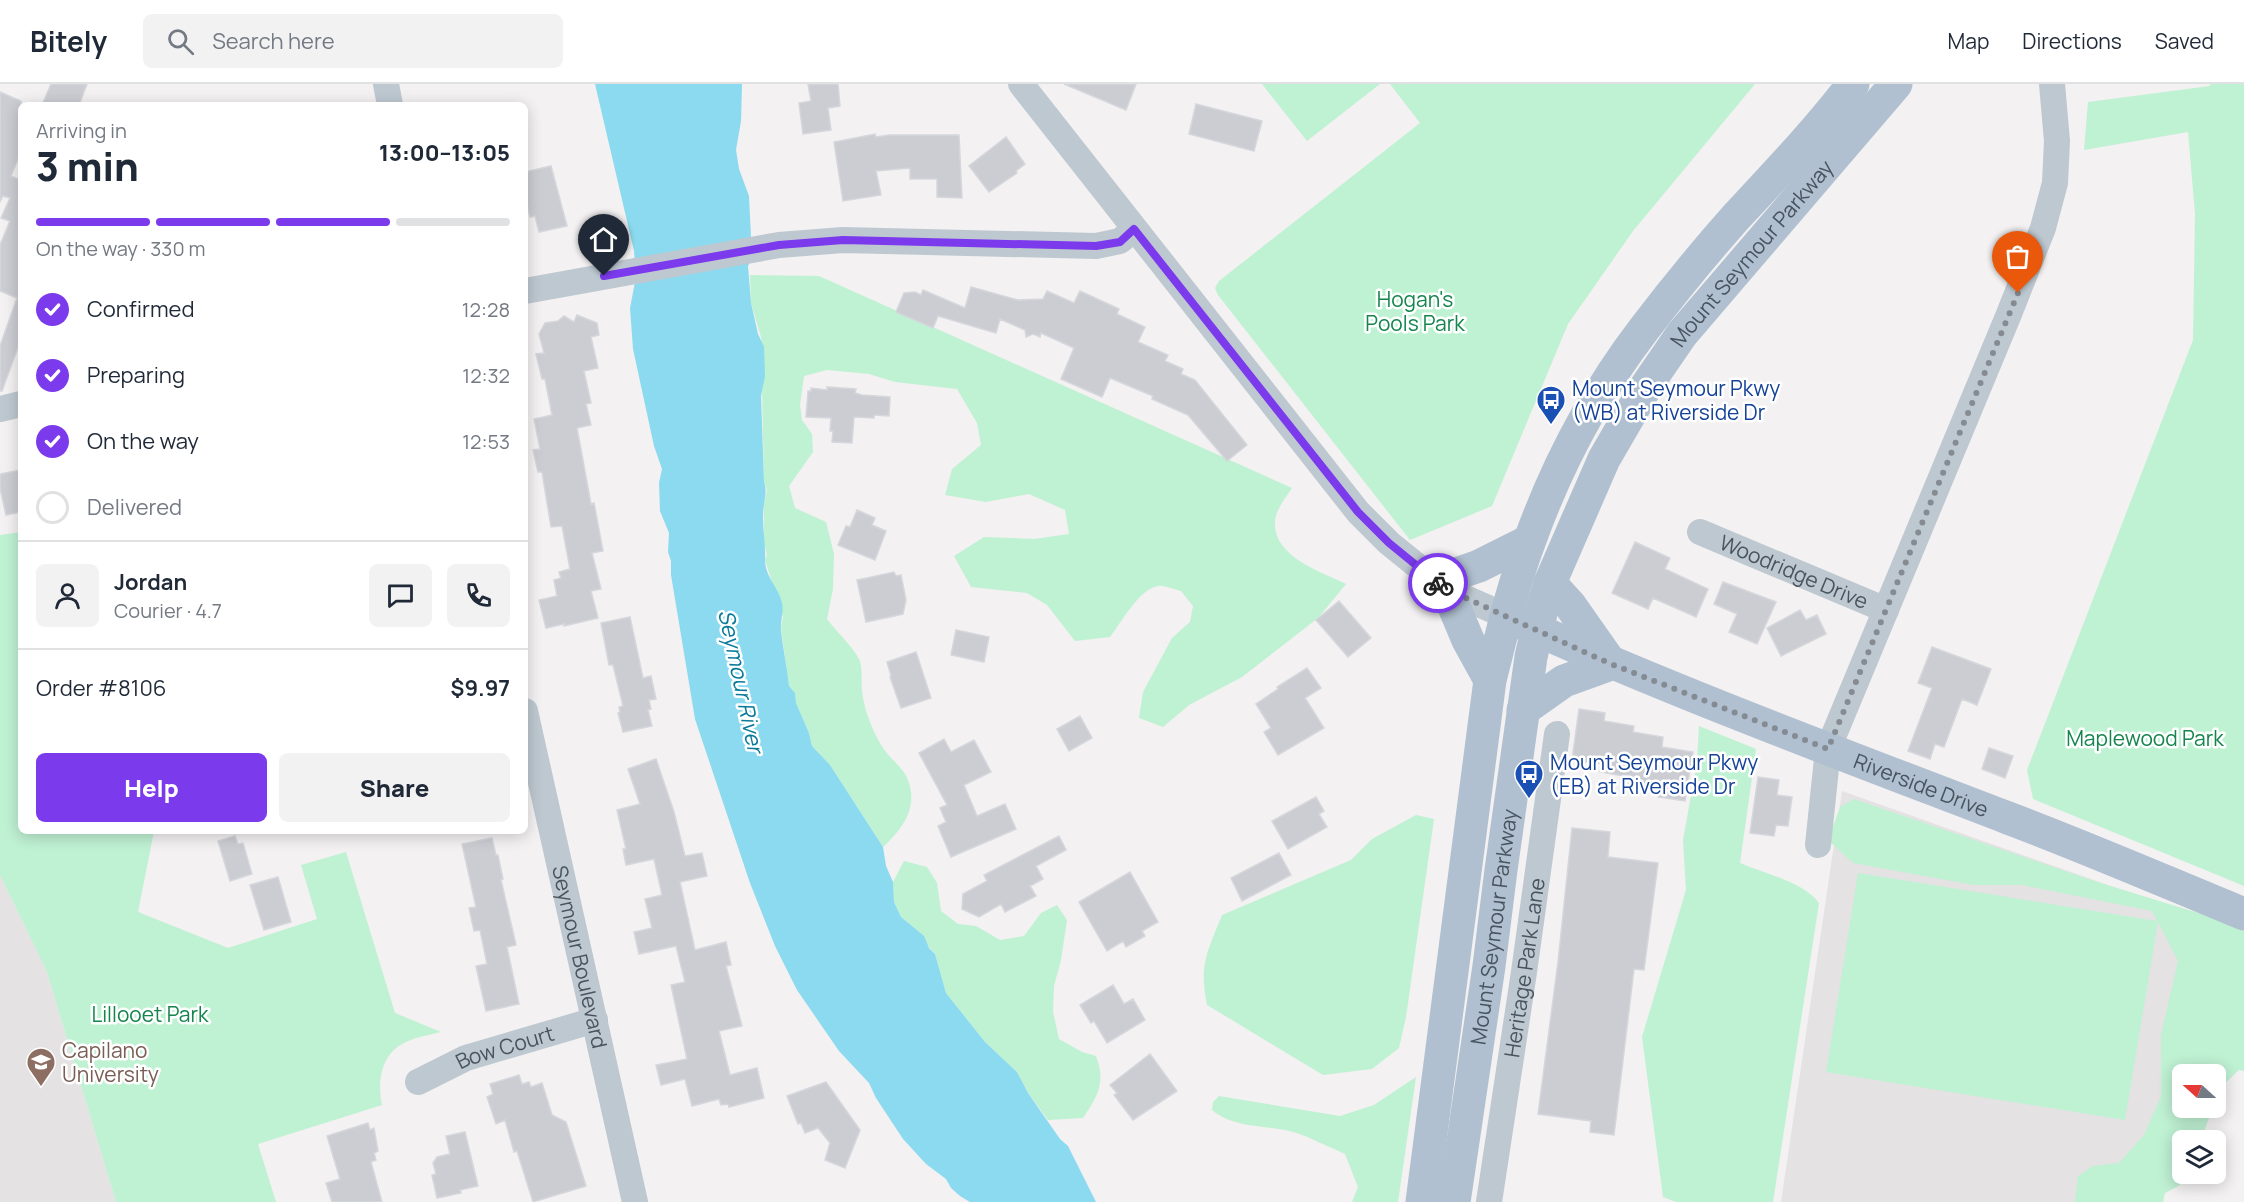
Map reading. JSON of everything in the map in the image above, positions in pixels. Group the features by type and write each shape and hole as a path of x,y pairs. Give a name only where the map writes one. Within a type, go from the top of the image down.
{"main road":[{"name":"Mount Seymour Parkway","path":"1422,1202 1490,680 1506,616 1529,541 1570,446 1602,390 1643,330 1689,273 1853,84"},
{"name":"Mount Seymour Parkway","path":"1454,1202 1531,657 1550,583 1604,459 1647,385 1682,334 1896,84"},
{"path":"1490,680 1442,585 1529,541"},
{"path":"1523,710 1564,681 1611,664 1575,612 1550,583"},
{"name":"Riverside Drive","path":"1506,616 1611,664 2011,819 2244,914"}],"street":[{"path":"386,84 389,102"},
{"name":"Riverside Drive","path":"1021,84 1358,512 1389,543 1442,585 1506,616"},
{"path":"1818,845 1828,749 2043,228 2055,183 2057,141 2052,84"},
{"path":"528,290 767,247 843,240 1096,246 1120,242 1134,229"},
{"path":"0,409 18,405"},
{"name":"Woodridge Drive","path":"1701,532 1886,610"},
{"name":"Seymour Boulevard","path":"528,724 635,1202"},
{"name":"Heritage Park Lane","path":"1490,1202 1557,734"},
{"name":"Bow Court","path":"418,1082 466,1058 595,1020"}],"shaded area":[{"path":"1842,791 2139,896 2191,917 2156,1202 1781,1202"},
{"name":"Capilano University","path":"0,875 47,972 116,1202 0,1202"}],"green space":[{"path":"1262,84 1380,84 1307,141"},
{"name":"Hogan's Pools Park","path":"1390,84 1755,84 1633,231 1568,324 1492,506 1410,540 1218,295 1215,288 1219,281 1420,123"},
{"name":"Maplewood Park","path":"2210,84 2244,84 2244,886 2033,799 2027,770 2193,340 2195,214 2188,132 2084,150 2088,102 2210,86"},
{"path":"750,275 819,276 1292,488 1275,518 1276,534 1282,545 1300,562 1346,584 1318,618 1242,677 1189,705 1163,727 1139,718 1143,692 1172,638 1190,622 1193,606 1181,591 1161,586 1151,588 1137,600 1110,637 1075,641 1047,605 1027,593 971,587 954,556 984,537 1034,539 1069,534 1065,510 1029,494 986,502 945,495 952,469 981,445 977,423 957,389 895,382 869,374 827,370 804,376 800,405 802,420 812,434 813,452 789,486 795,508 826,522 834,554 833,589 827,619 859,659 863,698 871,724 884,750 903,771 911,792 910,808 904,822 883,847 830,765 812,746 796,703 795,693 789,686 781,628 783,617 765,560 767,555 764,543 764,505 767,490 764,482 761,337 751,303"},
{"name":"Lillooet Park","path":"18,532 18,834 153,834 138,912 228,948 317,919 301,865 346,852 395,1013 441,1032 408,1041 390,1054 382,1070 380,1087 382,1105 258,1144 276,1202 116,1202 47,972 0,875 0,535"},
{"path":"1699,726 1756,749 1740,863 1803,889 1819,903 1773,1202 1676,1202 1663,1197 1642,1037 1686,890 1683,840 1697,762"},
{"path":"1854,799 2091,880 2244,927 2244,1071 2239,1070 2226,1082 2226,1064 2172,1064 2172,1118 2209,1118 2205,1130 2172,1130 2172,1184 2180,1184 2165,1193 2163,1202 2075,1202 2078,1176 2093,1166 2119,1163 2144,1135 2161,1096 2161,1035 2178,961 2158,922 2125,1120 1826,1072 1858,873 2157,921 2152,911 2022,885 1974,885 1853,863 1828,840 1840,807"},
{"path":"1416,815 1434,819 1406,1017 1399,1048 1372,1069 1323,1075 1207,1005 1204,969 1212,939 1222,915 1351,860 1372,839"},
{"path":"904,861 927,867 937,883 941,911 958,924 976,926 1000,940 1024,936 1041,913 1057,905 1067,920 1061,960 1054,986 1053,1012 1059,1039 1082,1052 1096,1056 1099,1065 1099,1088 1083,1118 1048,1120 1028,1093 1017,1072 985,1042 946,993 935,954 901,917 894,902 893,882"},
{"path":"1416,1077 1398,1202 1352,1202 1358,1187 1345,1154 1297,1133 1242,1124 1231,1121 1212,1110 1213,1102 1219,1096 1340,1116 1374,1105"}],"water":[{"name":"Seymour River","path":"595,84 742,84 741,121 736,150 739,169 749,196 752,258 748,266 751,303 758,334 764,347 765,376 761,396 766,491 763,519 765,560 767,572 782,603 781,631 789,686 795,693 796,703 812,746 830,765 883,847 886,866 893,882 894,902 901,917 924,936 929,948 935,954 946,993 985,1042 1017,1072 1028,1093 1060,1139 1068,1146 1096,1202 970,1202 960,1196 951,1188 946,1179 926,1164 903,1139 876,1098 869,1083 839,1051 797,990 775,946 750,883 695,719 671,575 671,561 668,552 669,533 660,511 659,483 662,469 654,446 633,349 630,308 636,277 634,251"}],"building":[{"path":"51,84 87,84 80,102 43,102"},
{"path":"808,84 838,84 840,106 828,108 831,130 803,134 799,103 811,101"},
{"path":"1064,84 1136,84 1126,110"},
{"path":"0,92 21,101 18,102 18,159 11,176 18,179 18,347 2,391 0,391 0,346 17,298 0,291 0,245 10,221 1,218 10,198 3,196 0,202"},
{"path":"1196,104 1262,121 1254,151 1189,134"},
{"path":"875,134 876,137 959,135 962,198 937,197 937,179 910,179 910,168 876,171 881,195 843,201 834,142"},
{"path":"1006,137 1025,164 1016,171 1017,173 989,192 969,166"},
{"path":"551,166 567,226 539,232 535,216 530,217 528,208 528,171"},
{"path":"971,287 1018,300 1043,299 1047,291 1074,303 1080,291 1119,309 1117,314 1145,327 1138,342 1168,355 1165,361 1183,369 1181,374 1195,380 1247,445 1227,461 1188,415 1152,399 1153,396 1110,378 1102,397 1061,379 1074,348 1041,333 1040,337 1033,334 1026,337 1025,330 1000,319 996,333 938,316 933,328 896,312 904,293 915,292 921,295 923,290 965,308"},
{"path":"577,315 597,323 599,335 591,337 598,368 584,371 591,403 586,404 591,425 577,428 591,504 594,503 603,551 592,553 601,589 591,591 598,618 546,628 539,600 557,596 554,580 561,578 559,572 570,569 562,526 551,527 542,472 538,472 533,450 540,449 534,419 552,415 545,379 542,379 536,354 544,353 539,334 545,323 558,321 564,316 574,322"},
{"path":"827,387 856,389 855,393 862,395 890,397 889,416 854,417 852,443 832,442 831,418 806,417 808,391 811,391 811,388 827,390"},
{"path":"18,471 18,513 6,515 0,488 0,474"},
{"path":"857,510 875,518 872,525 886,531 875,560 838,545 846,526 850,527"},
{"path":"1635,542 1670,558 1665,569 1708,589 1696,617 1653,598 1648,609 1612,593"},
{"path":"894,572 896,576 901,575 906,600 903,614 866,622 857,580"},
{"path":"1723,582 1776,602 1757,644 1729,632 1737,614 1714,604"},
{"path":"1339,601 1371,638 1348,657 1316,620"},
{"path":"1800,610 1806,620 1817,615 1826,634 1781,656 1767,628"},
{"path":"630,617 643,678 651,676 656,699 649,700 651,709 648,710 652,726 623,732 618,713 620,712 619,707 623,706 613,665 609,665 601,623"},
{"path":"956,630 989,637 984,662 951,655"},
{"path":"1932,647 1991,669 1977,705 1962,699 1944,747 1935,744 1930,759 1908,751 1932,688 1918,683"},
{"path":"916,652 931,698 901,708 887,662"},
{"path":"1307,668 1321,688 1305,698 1324,728 1278,755 1264,732 1271,728 1256,704"},
{"path":"1579,709 1605,713 1604,721 1634,726 1633,732 1663,737 1662,747 1693,752 1685,801 1658,797 1660,788 1629,784 1630,777 1600,772 1602,764 1572,760"},
{"path":"1080,716 1092,738 1069,751 1057,729"},
{"path":"944,739 951,752 974,740 991,772 964,785 977,816 1005,804 1016,829 951,857 938,826 946,822 940,808 947,805 919,753"},
{"path":"1989,748 2013,756 2005,778 1982,769"},
{"path":"656,759 674,812 685,856 702,853 707,876 680,882 695,950 726,942 731,965 726,966 742,1026 719,1031 730,1075 757,1068 764,1098 729,1107 728,1104 721,1105 719,1099 692,1106 685,1079 661,1085 656,1065 687,1059 671,985 685,982 676,946 639,954 634,932 652,928 645,899 662,895 654,859 626,865 623,849 626,849 617,810 640,804 628,769"},
{"path":"1758,777 1779,780 1777,795 1792,797 1788,826 1776,825 1774,836 1750,833"},
{"path":"1316,797 1324,811 1319,814 1327,827 1288,849 1272,821"},
{"path":"1572,828 1610,832 1608,857 1658,863 1644,970 1634,969 1614,1135 1590,1132 1591,1121 1538,1114 1558,962"},
{"path":"235,836 238,844 243,843 252,874 230,881 218,841"},
{"path":"1059,836 1066,850 1036,866 1043,879 1030,886 1036,896 1005,912 1001,904 979,917 962,909 963,894 987,881 984,875"},
{"path":"492,838 496,855 498,855 503,879 501,880 516,945 507,947 519,1004 486,1011 476,966 487,964 480,930 474,931 469,908 476,907 462,844"},
{"path":"1279,853 1291,875 1242,901 1231,878"},
{"path":"1130,872 1158,922 1142,931 1145,936 1126,947 1123,941 1107,951 1079,902"},
{"path":"278,877 291,922 264,930 250,885"},
{"path":"1113,985 1124,1004 1133,999 1145,1020 1107,1043 1094,1021 1091,1023 1080,1005"},
{"path":"1150,1054 1177,1091 1133,1120 1114,1095 1117,1093 1110,1085"},
{"path":"519,1075 522,1084 529,1082 531,1087 542,1083 552,1115 566,1122 586,1186 533,1202 517,1151 514,1152 505,1120 496,1124 487,1097 493,1094 490,1084"},
{"path":"826,1082 860,1130 845,1168 825,1160 830,1143 818,1128 805,1133 801,1123 798,1124 787,1096"},
{"path":"368,1123 370,1130 374,1128 378,1151 374,1153 376,1160 371,1162 382,1202 332,1202 326,1183 340,1179 327,1136"},
{"path":"465,1132 478,1186 460,1190 461,1193 437,1198 432,1175 436,1174 433,1163 437,1157 450,1154 446,1136"}],"way so far":[{"path":"1438,583 1448,590 1611,664 1828,749 2018,293"}],"place":[{"name":"Mount Seymour Pkwy (WB) at Riverside Dr","path":"1551,426"},
{"name":"Mount Seymour Pkwy (EB) at Riverside Dr","path":"1529,800"},
{"name":"Capilano University","path":"41,1088"}],"route":[{"path":"604,276 779,245 843,240 1096,246 1120,242 1134,229 1358,512 1389,543 1438,583"}]}
